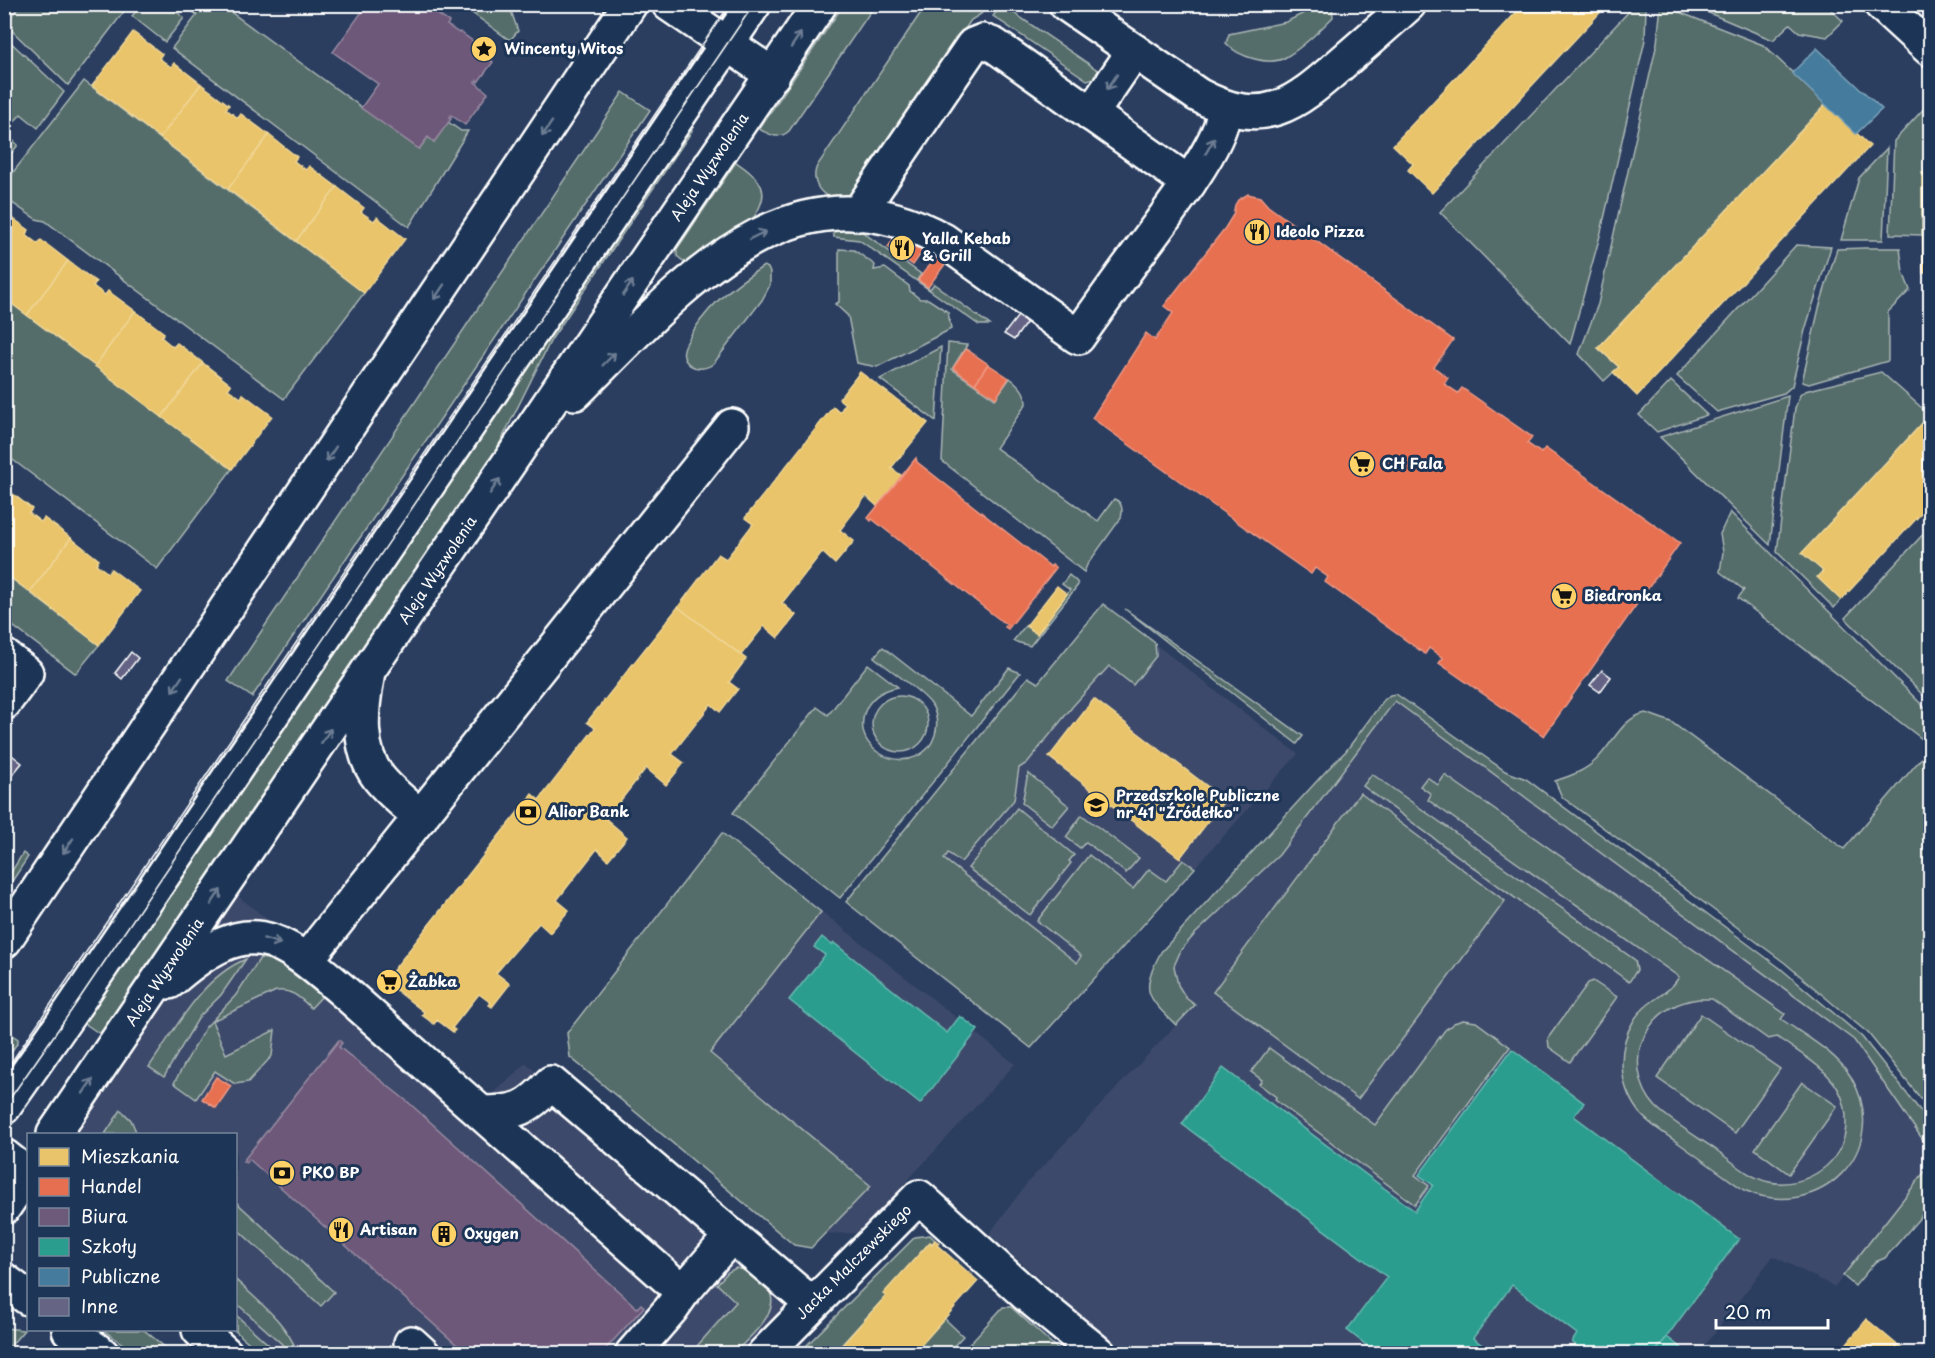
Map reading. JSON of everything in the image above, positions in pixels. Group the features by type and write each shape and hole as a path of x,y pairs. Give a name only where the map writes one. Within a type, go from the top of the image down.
{"street":[{"path":"4,941 630,4"},
{"path":"669,4 773,75"},
{"path":"4,1107 85,992 719,38 730,4"},
{"path":"4,1073 719,38 754,4"},
{"name":"Aleja Wyzwolenia","path":"55,1133 820,4"},
{"path":"1066,4 1198,95 1224,107 1248,112 1268,110 1304,95 1409,4"},
{"path":"1881,4 1930,49"},
{"path":"858,214 973,45 983,41 994,45 1189,183"},
{"path":"1091,114 1134,51"},
{"path":"522,445 658,311 710,266 728,252 765,231 799,219 858,214 876,215 920,227 1078,337 1189,183 1214,141 1224,118 1224,107"},
{"path":"307,960 732,426"},
{"path":"4,656 26,673 4,703"},
{"path":"368,673 362,723 367,755 380,779 421,817"},
{"path":"136,1016 157,993 192,963 210,952 238,939 255,938 275,941 307,960 683,1292"},
{"path":"482,1113 504,1113 521,1109 536,1100 543,1076 812,1304"},
{"path":"4,1207 22,1169"},
{"name":"Jacka Malczewskiego","path":"764,1353 919,1197 1028,1295 1099,1353"},
{"path":"632,1353 671,1310 683,1292 731,1236"},
{"path":"4,1280 27,1297"},
{"path":"72,1331 102,1353"},
{"path":"201,1331 226,1353"}],"shaded area":[{"name":"Przedszkole Publiczne nr 41 \"Źródełko\"","path":"1103,604 1298,754 1031,1048 856,911"},
{"path":"1395,700 1854,1040 1930,1150 1930,1165 1835,1287 1773,1256 1699,1353 1124,1353 989,1234 1028,1182 1194,1006 1178,985 1174,966 1181,950 1279,855"},
{"path":"722,833 1015,1064 859,1233 807,1234 574,1048"},
{"path":"233,892 369,1001 486,1101 526,1063 793,1302 742,1353 272,1353 237,1323 237,1133 78,1133"}],"green space":[{"path":"167,4 184,18 165,42 132,16 141,5"},
{"path":"844,4 875,5 789,131 778,136 759,129"},
{"path":"1322,4 1332,6 1333,17 1305,44 1279,60 1254,59 1231,48 1226,43 1229,34 1286,22"},
{"path":"20,5 129,5 68,85 5,24"},
{"path":"183,5 221,5 419,149 428,137 434,142 448,122 461,131 468,131 409,227 172,48 197,15"},
{"path":"461,5 509,5 518,31 511,39 508,39"},
{"path":"926,5 988,5 981,14 971,20 853,193 846,198 831,198 819,189 815,174 817,166"},
{"path":"1002,5 1102,73 1087,80 993,16"},
{"path":"1635,5 1646,5 1645,40 1601,232 1570,344 1440,212"},
{"path":"1661,5 1763,45 1826,104 1598,348 1619,367 1604,381 1579,354 1598,304 1657,43"},
{"path":"1690,5 1826,5 1843,21 1827,37 1799,32 1790,24 1773,40"},
{"path":"5,37 64,92 38,128 21,114 5,133"},
{"path":"84,81 364,293 284,399 45,221 36,219 5,198 4,184"},
{"path":"623,92 650,110 252,697 228,681"},
{"path":"1930,102 1930,172 1922,173 1922,235 1890,234 1894,141"},
{"path":"685,127 692,131 551,340 496,451 100,1034 77,1018"},
{"path":"4,133 18,145 5,161"},
{"path":"1887,148 1883,240 1841,240 1859,178"},
{"path":"736,162 753,175 761,186 763,192 758,210 750,221 714,241 694,261 684,262 677,256 677,249"},
{"path":"833,228 858,229 921,274 917,280 930,289 934,284 990,325 979,325 859,240 834,237"},
{"path":"1796,245 1831,247 1805,330 1792,386 1784,393 1717,412 1677,376"},
{"path":"1900,248 1903,272 1910,290 1888,312 1888,361 1809,384 1802,382 1819,308 1837,249"},
{"path":"839,249 854,250 875,265 874,270 885,268 909,286 910,291 920,299 928,299 948,312 951,329 877,367 857,363 848,316 835,304 839,302"},
{"path":"764,266 770,273 770,285 762,300 714,363 702,368 691,366 684,357 684,351 701,320 719,299"},
{"path":"4,298 232,469 157,569 5,454"},
{"path":"948,343 967,345 952,369 995,399 1010,378 1023,392 1026,404 996,448 1098,521 1114,499 1121,504 1121,518 1084,572 942,461"},
{"path":"941,347 936,421 880,379"},
{"path":"1881,372 1930,415 1803,552 1823,571 1818,577 1841,600 1834,608 1777,552 1795,408 1800,395 1805,391"},
{"path":"1671,381 1707,415 1657,432 1639,415"},
{"path":"1788,396 1770,545 1660,437"},
{"path":"1730,512 1930,713 1930,745 1738,598 1744,590 1720,572 1723,552 1720,534"},
{"path":"1930,527 1930,702 1845,618"},
{"path":"4,573 99,645 77,672 75,673 5,620"},
{"path":"1069,575 1078,585 1030,646 1013,641 1025,626 1037,634 1070,590 1062,584"},
{"path":"1103,604 1155,643 1156,656 1133,685 1109,666 1027,763 1019,768 1014,800 961,862 948,853 944,859 1077,963 1081,956 1037,921 1089,855 1133,889 1149,869 1166,881 1183,860 1195,868 1031,1048 846,902 1028,677 1038,683"},
{"path":"1125,609 1303,736 1297,744"},
{"path":"883,647 971,716 1009,668 1020,673 840,898 733,813 817,707 828,715 868,664 898,687 877,696 866,708 863,730 868,742 878,752 890,758 903,760 916,757 927,749 935,735 936,715 933,708 927,699 874,657"},
{"path":"1396,694 1505,771 1526,779 1780,968 1862,1037 1930,1123 1930,1150 1854,1040 1395,701 1279,855 1181,950 1174,966 1178,985 1186,998 1195,1005 1176,1025 1158,1007 1149,992 1150,976 1161,952 1346,751 1383,701 1390,695"},
{"path":"894,696 906,696 916,700 924,708 928,724 924,740 916,748 906,752 894,752 884,748 876,740 872,730 872,718 876,708 884,700"},
{"path":"1646,713 1671,722 1844,849 1930,748 1930,1110 1868,1033 1785,963 1562,797 1555,781 1577,773 1592,764 1624,725"},
{"path":"1028,773 1069,806 1052,826 1022,803"},
{"path":"1372,774 1635,960 1637,970 1629,982 1363,786"},
{"path":"1445,775 1785,1014 1781,1019 1837,1060 1851,1077 1862,1104 1863,1130 1856,1154 1842,1174 1822,1188 1798,1197 1772,1198 1744,1190 1646,1120 1631,1100 1623,1078 1625,1042 1628,1031 1639,1013 1669,989 1679,977 1428,800 1431,794 1420,786 1427,777 1438,785","holes":["1699,999 1712,999 1768,1039 1777,1037 1814,1063 1834,1083 1841,1094 1845,1108 1844,1138 1839,1150 1821,1170 1796,1181 1783,1183 1762,1180 1748,1173 1677,1124 1650,1099 1641,1082 1638,1062 1641,1044 1649,1027 1674,1006"]},
{"path":"1360,793 1505,901 1358,1099 1213,992"},
{"path":"1017,808 1074,855 1069,861 1071,863 1030,915 968,868"},
{"path":"1082,815 1139,858 1126,873 1086,842 1080,848 1066,837"},
{"path":"722,833 821,912 710,1053 871,1186 811,1248 794,1245 570,1057 567,1033"},
{"path":"23,853 28,857 5,892 5,882"},
{"path":"260,958 287,966 323,995 311,1008 291,993 276,991 212,1021 226,1054 275,1030 272,1056 248,1082 235,1084 215,1071 196,1099 174,1083 205,1028 236,995"},
{"path":"246,959 221,995 199,1017 164,1077 149,1067 179,1021 202,992 215,979"},
{"path":"1593,981 1617,997 1570,1062 1549,1047 1548,1038 1588,983"},
{"path":"1701,1014 1780,1069 1735,1133 1657,1078"},
{"path":"1463,1020 1476,1022 1510,1047 1415,1175 1429,1186 1415,1205 1275,1100 1276,1097 1259,1084 1262,1080 1251,1072 1269,1048 1375,1125 1445,1030"},
{"path":"5,1030 18,1039 18,1042 5,1061"},
{"path":"1802,1082 1837,1106 1789,1174 1755,1149"},
{"path":"121,1110 131,1120 137,1133 106,1133"},
{"path":"1930,1165 1930,1206 1885,1258 1875,1262 1855,1286 1843,1276"},
{"path":"237,1203 334,1292 321,1306 237,1229"},
{"path":"930,1235 935,1240 932,1244 930,1242 884,1294 886,1296 834,1353 798,1354 915,1237"},
{"path":"736,1268 761,1281 769,1291 772,1300 765,1320 734,1353 690,1354 736,1302 717,1284 728,1272"},
{"path":"237,1281 286,1331 298,1353 292,1353 237,1304"},
{"path":"1003,1307 1011,1307 1062,1353 961,1353"},
{"path":"237,1316 278,1353 261,1353 235,1331 237,1331"},
{"path":"944,1318 963,1336 947,1353 913,1354"},
{"path":"4,1328 24,1330 5,1352"},
{"path":"104,1331 145,1331 172,1353 136,1353"}],"building: Mieszkania":[{"path":"1524,4 1608,4 1432,193 1408,170 1413,164 1393,145"},
{"path":"133,32 162,54 159,58 171,67 174,63 201,84 160,138 92,86"},
{"path":"201,84 229,105 226,109 238,118 241,114 269,135 228,189 160,138"},
{"path":"1826,104 1870,146 1637,396 1613,372 1619,367 1598,348"},
{"path":"269,135 297,157 294,161 306,170 309,166 337,187 296,241 228,189"},
{"path":"1922,172 1930,172 1930,273 1923,273"},
{"path":"337,187 364,208 361,212 374,221 377,217 405,239 364,293 296,241"},
{"path":"4,212 29,230 26,235 38,244 41,240 68,261 27,315 4,298"},
{"path":"68,261 96,282 93,286 105,295 108,291 135,311 95,366 27,315"},
{"path":"135,311 164,333 161,337 173,347 177,343 203,363 162,417 95,366"},
{"path":"203,363 231,385 228,389 241,398 243,394 272,416 232,469 162,417"},
{"path":"860,372 928,423 891,468 902,476 877,506 866,496 840,530 854,541 835,564 822,552 782,603 796,615 778,638 764,626 741,655 678,607 718,554 726,559 737,545 753,524 745,518 833,407 840,412 845,404 839,399"},
{"path":"1930,415 1930,504 1841,600 1817,577 1823,571 1802,553"},
{"path":"4,487 32,509 29,513 41,522 44,518 71,538 30,592 4,573"},
{"path":"71,538 99,560 96,564 108,573 111,569 140,591 99,645 30,592"},
{"path":"1057,586 1067,594 1037,634 1026,626"},
{"path":"678,607 746,659 729,682 738,689 720,712 711,704 672,754 684,763 666,785 646,768 606,819 627,837 608,860 597,849 557,900 569,910 550,933 539,923 496,973 510,984 492,1007 489,1005 491,1003 479,994 452,1028 455,1030 453,1032 437,1020 434,1024 422,1015 424,1012 391,986 388,977 532,794 539,800 595,728 587,722"},
{"path":"1094,699 1225,800 1180,858 1049,757"},
{"path":"935,1240 939,1243 937,1245 978,1281 913,1354 834,1354 886,1296 883,1294 930,1242 932,1244"},
{"path":"1867,1319 1870,1322 1908,1354 1838,1354"}],"building: Handel":[{"name":"CH Fala","path":"1248,194 1260,197 1268,206 1453,340 1434,367 1448,378 1444,384 1458,393 1462,388 1532,437 1527,443 1541,453 1545,448 1680,543 1544,736 1439,663 1443,658 1429,648 1425,654 1325,582 1328,577 1315,568 1311,574 1092,418 1146,333 1155,340 1173,313 1164,306 1225,228 1238,200"},
{"path":"897,234 922,252 913,265 888,247"},
{"path":"939,252 949,259 928,287 918,280"},
{"path":"966,349 988,364 975,384 953,368"},
{"path":"988,364 1009,378 996,398 975,384"},
{"path":"916,458 917,462 1051,567 1052,565 1056,568 1008,629 1005,627 1007,625 868,518"},
{"path":"216,1077 231,1086 216,1108 202,1099"}],"building: Biura":[{"path":"358,4 419,4 449,22 447,25 494,56 491,61 493,62 478,82 477,80 475,82 488,93 465,125 451,115 449,118 451,119 434,142 428,137 419,149 361,108 378,84 333,52 364,9"},
{"name":"Oxygen","path":"339,1040 342,1043 339,1047 408,1102 637,1308 641,1304 644,1307 601,1354 467,1354 249,1159 246,1163 243,1161"}],"building: Szkoły":[{"path":"822,937 832,945 834,943 947,1033 960,1016 978,1030 920,1104 789,1000 825,955 814,947"},
{"path":"1512,1049 1584,1103 1574,1116 1739,1239 1654,1354 1587,1354 1572,1342 1577,1334 1512,1285 1473,1338 1494,1354 1378,1354 1347,1330 1387,1277 1182,1124 1223,1068 1415,1211 1433,1185 1419,1175"},
{"path":"1667,1337 1689,1354 1654,1354"}],"building: Publiczne":[{"path":"221,4 235,4 230,11"},
{"path":"1817,48 1882,109 1856,134 1792,73"}],"building: Inne":[{"path":"1021,312 1029,319 1014,340 1004,334"},
{"path":"131,652 138,658 122,679 115,673"},
{"path":"1602,670 1611,677 1600,692 1590,685"},
{"path":"8,752 22,763 4,785 4,756"}],"tram line":[{"path":"4,1073 730,4"},
{"path":"4,1107 754,4"}],"place":[{"name":"Wincenty Witos","path":"484,49"},
{"name":"Ideolo Pizza","path":"1257,232"},
{"name":"Yalla Kebab & Grill","path":"902,248"},
{"name":"CH Fala","path":"1362,464"},
{"name":"Biedronka","path":"1564,596"},
{"name":"Przedszkole Publiczne nr 41 \"Źródełko\"","path":"1096,805"},
{"name":"Alior Bank","path":"528,812"},
{"name":"Żabka","path":"389,982"},
{"name":"PKO BP","path":"282,1173"},
{"name":"Artisan","path":"341,1230"},
{"name":"Oxygen","path":"444,1234"}]}
